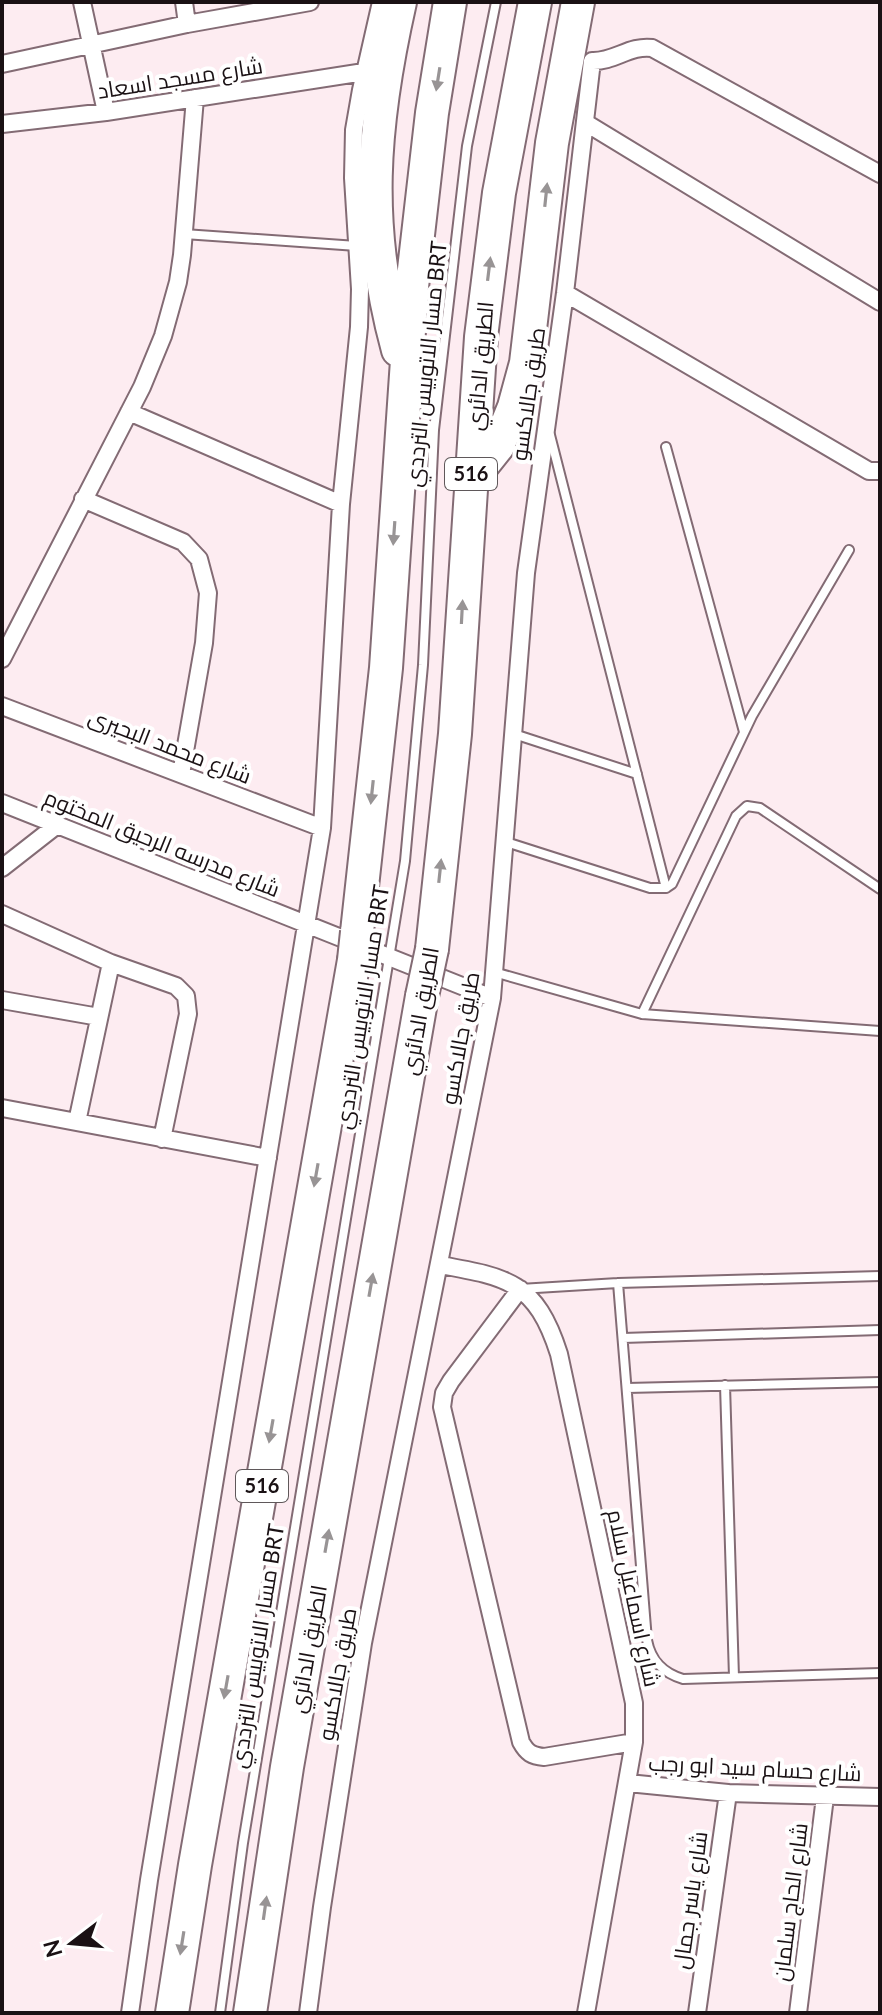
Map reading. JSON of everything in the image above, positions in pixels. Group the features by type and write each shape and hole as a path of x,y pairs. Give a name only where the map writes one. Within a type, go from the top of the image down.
{"highway":[{"path":"400,2 382,89 373,196 388,315 405,374"},
{"name":"516","path":"172,2013 355,946 386,668 405,374 421,200 450,2"},
{"name":"الطريق الدائري","path":"250,2013 287,1767 432,949 455,734 470,481 489,265 511,122 535,2"},
{"path":"470,481 498,446 514,407 526,363 552,143 578,2"}],"street":[{"path":"82,2 106,112"},
{"path":"184,2 187,24"},
{"path":"2,64 187,24 310,2"},
{"path":"130,2013 149,1880 322,828 341,504 358,340 360,289 353,154 364,72 381,2"},
{"name":"طريق جالاكسو","path":"308,2013 363,1643 492,998 526,573 565,293 592,61 611,59 636,48 652,48 880,174"},
{"name":"شارع مسجد اسعاد","path":"2,124 106,112 364,72"},
{"path":"2,659 129,412 153,362 172,309 184,234 195,98"},
{"path":"586,123 880,302"},
{"path":"565,293 869,471 880,471"},
{"path":"129,412 341,504"},
{"path":"83,499 183,542 199,559 208,593 204,643 181,774"},
{"name":"شارع محمد البحيرى","path":"2,706 322,828"},
{"name":"شارع مدرسه الرحيق المختوم","path":"2,803 492,998"},
{"path":"2,868 57,825"},
{"path":"2,914 111,963 176,986 186,996 188,1014 162,1139"},
{"path":"77,1122 111,963"},
{"path":"2,1000 99,1017"},
{"path":"2,1108 268,1158"},
{"name":"شارع اسماعيل سلام","path":"440,1265 493,1275 520,1289 546,1317 559,1354 634,1703 634,1742 628,1783 586,2013"},
{"path":"520,1289 451,1381 444,1393 442,1407 521,1742 526,1751 544,1757 634,1742"},
{"name":"شارع حسام سيد ابو رجب","path":"628,1783 728,1793 880,1797"},
{"name":"شارع ياسر جمال","path":"697,2013 728,1793"},
{"name":"شارع الحاج سلمان","path":"798,2013 825,1797"}],"lane":[{"name":"مسار الاتوبيس الترددي BRT","path":"220,2013 243,1843 405,861 423,665 434,430 467,146 496,2"},
{"path":"184,234 358,246"},
{"path":"546,419 666,888"},
{"path":"666,447 744,733"},
{"path":"506,842 650,888 666,888 672,884 744,733 849,550"},
{"path":"514,734 637,774"},
{"path":"642,1014 736,816 747,806 760,808 880,889"},
{"path":"494,972 642,1014 880,1031"},
{"path":"520,1289 618,1283 880,1276"},
{"path":"618,1283 649,1648 657,1664 683,1679 880,1673"},
{"path":"623,1338 880,1330"},
{"path":"627,1388 880,1382"},
{"path":"725,1385 734,1677"}]}
